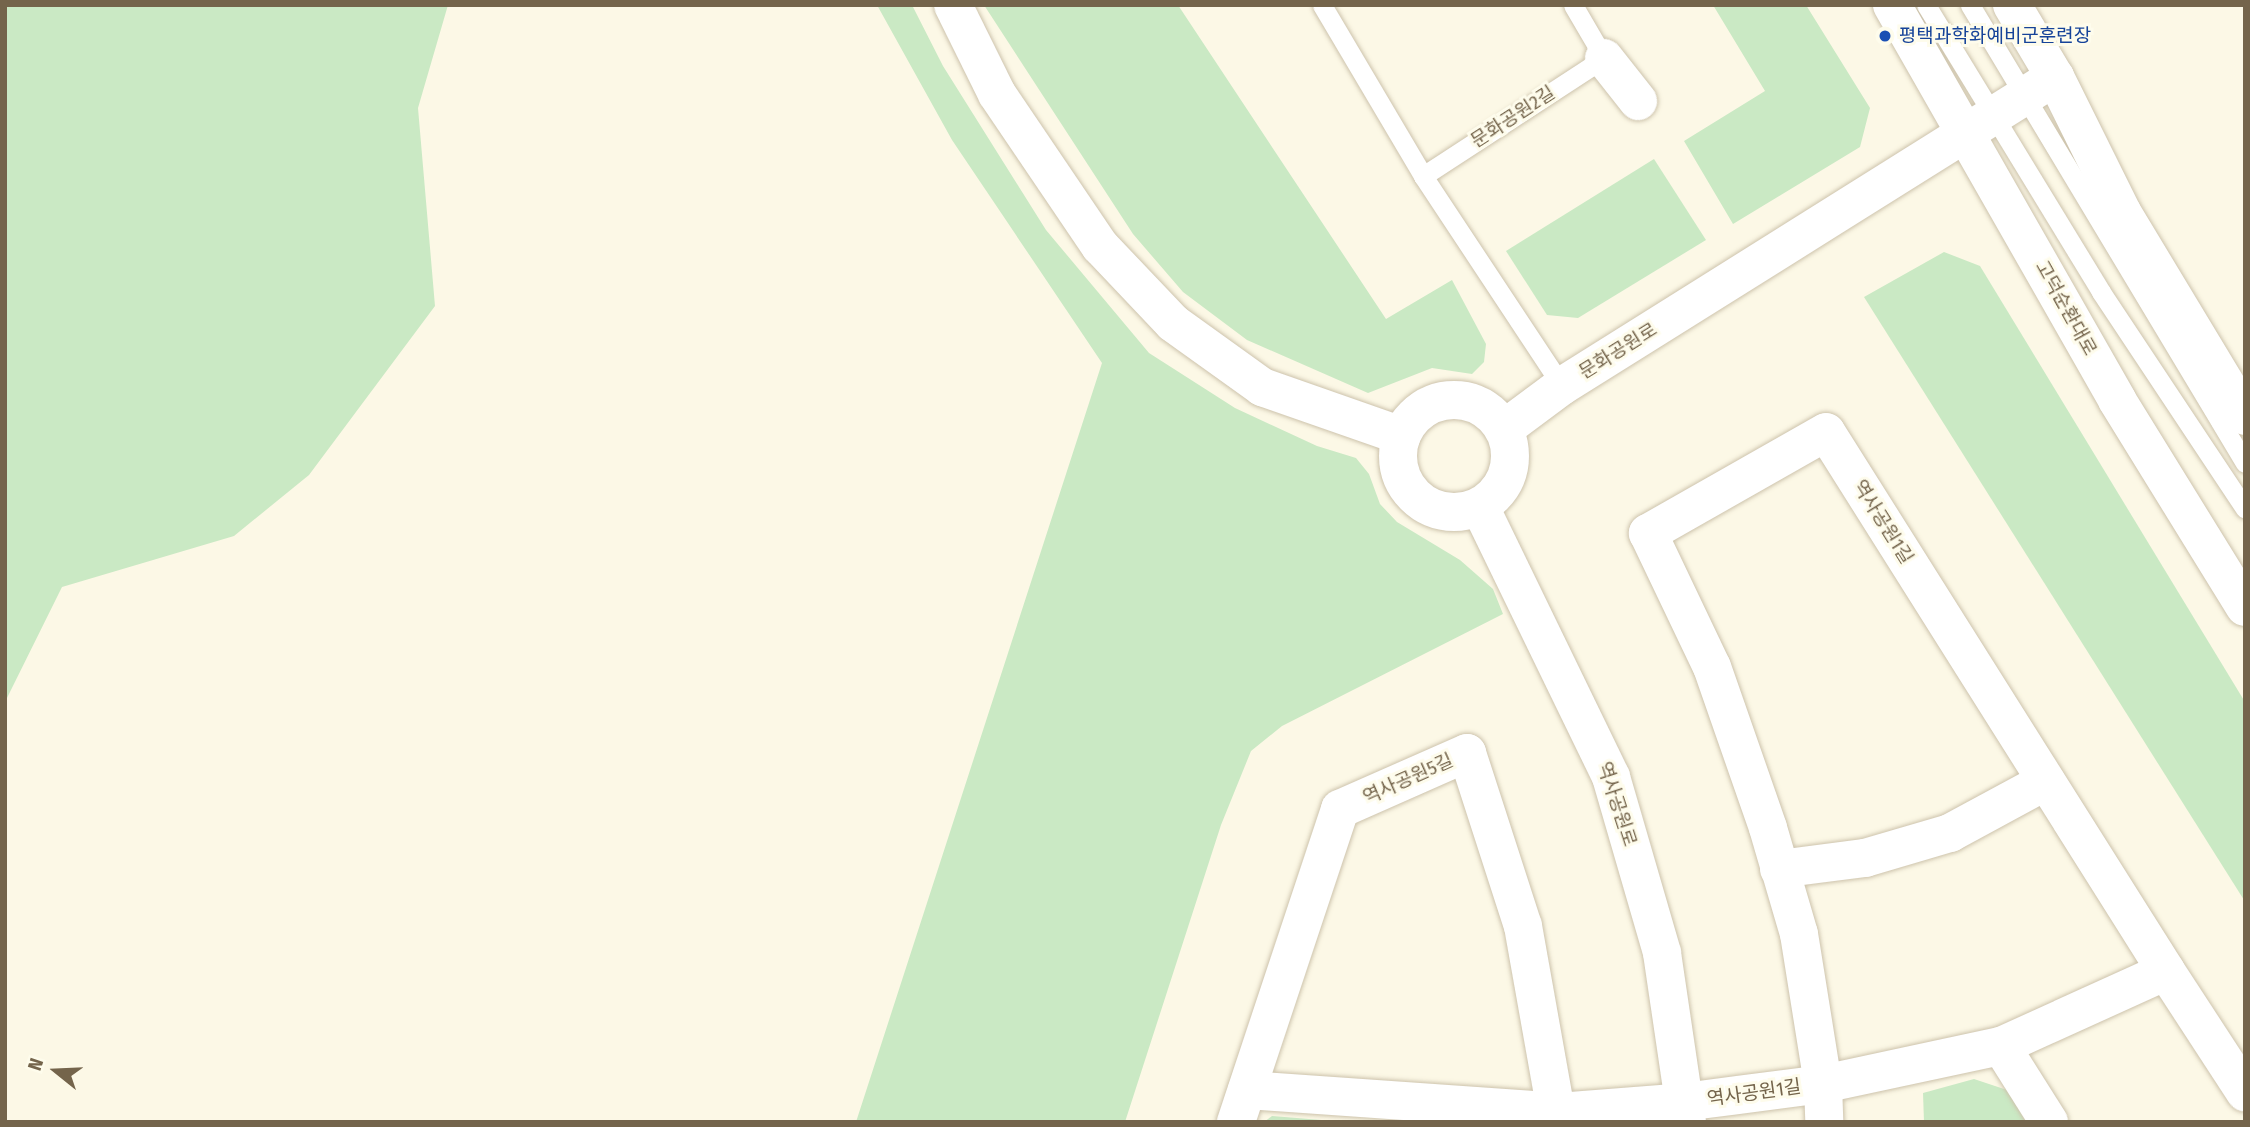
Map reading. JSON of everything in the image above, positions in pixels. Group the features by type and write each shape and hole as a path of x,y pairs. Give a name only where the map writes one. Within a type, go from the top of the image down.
{"street":[{"path":"953,5 997,94 1100,246 1173,323 1262,387 1402,436"},
{"name":"고덕순환대로","path":"1892,5 1981,124 2117,400 2245,607"},
{"path":"2012,5 2041,86 2122,212 2245,416"},
{"path":"1604,58 1638,101"},
{"name":"문화공원로","path":"1562,386 2041,86"},
{"path":"1504,429 1562,386"},
{"path":"1456,399 1492,413 1504,429 1510,448 1508,474 1494,496 1480,507 1446,513 1414,497 1398,464 1402,436 1419,412 1456,399"},
{"name":"역사공원1길","path":"1241,1106 1558,1117 1686,1112 1824,1084 2001,1046 2166,971 1826,432 1648,533 1712,667 1779,869 1799,934 1824,1084"},
{"name":"역사공원로","path":"1480,507 1612,777 1662,953 1686,1112"},
{"name":"역사공원5길","path":"1241,1106 1340,809 1467,753 1523,926 1558,1117"},
{"path":"1779,869 1865,858 1950,834 2046,781"},
{"path":"2166,971 2245,1092"},
{"path":"2001,1046 2049,1122"},
{"path":"1824,1084 1824,1122"}],"lane":[{"name":"문화공원로","path":"1322,5 1423,176 1562,386"},
{"path":"1573,5 1604,58"},
{"path":"1926,5 1981,124 2101,292 2245,509"},
{"path":"1970,5 2041,86 2245,463"},
{"name":"문화공원2길","path":"1423,176 1604,58"}],"green space":[{"path":"5,5 448,5 418,108 435,306 309,475 234,536 62,587 5,702"},
{"path":"877,5 912,5 943,66 1046,230 1149,353 1235,408 1317,446 1356,458 1369,474 1380,504 1397,522 1460,560 1493,589 1503,614 1282,726 1251,751 1221,825 1125,1122 856,1122 1102,363 952,140"},
{"path":"984,5 1178,5 1386,319 1452,280 1486,344 1484,362 1472,374 1432,368 1368,393 1247,340 1183,292 1133,234"},
{"path":"1713,5 1806,5 1870,108 1860,147 1733,224 1684,141 1765,91"},
{"path":"1654,159 1706,240 1578,318 1547,315 1506,251"},
{"path":"1944,252 1980,266 2245,702 2244,900 1864,297"},
{"path":"1974,1079 2007,1090 2026,1122 1924,1122 1923,1093"},
{"path":"1272,1116 1346,1122 1264,1122"}],"place":[{"name":"평택과학화예비군훈련장","path":"1885,36"}]}
